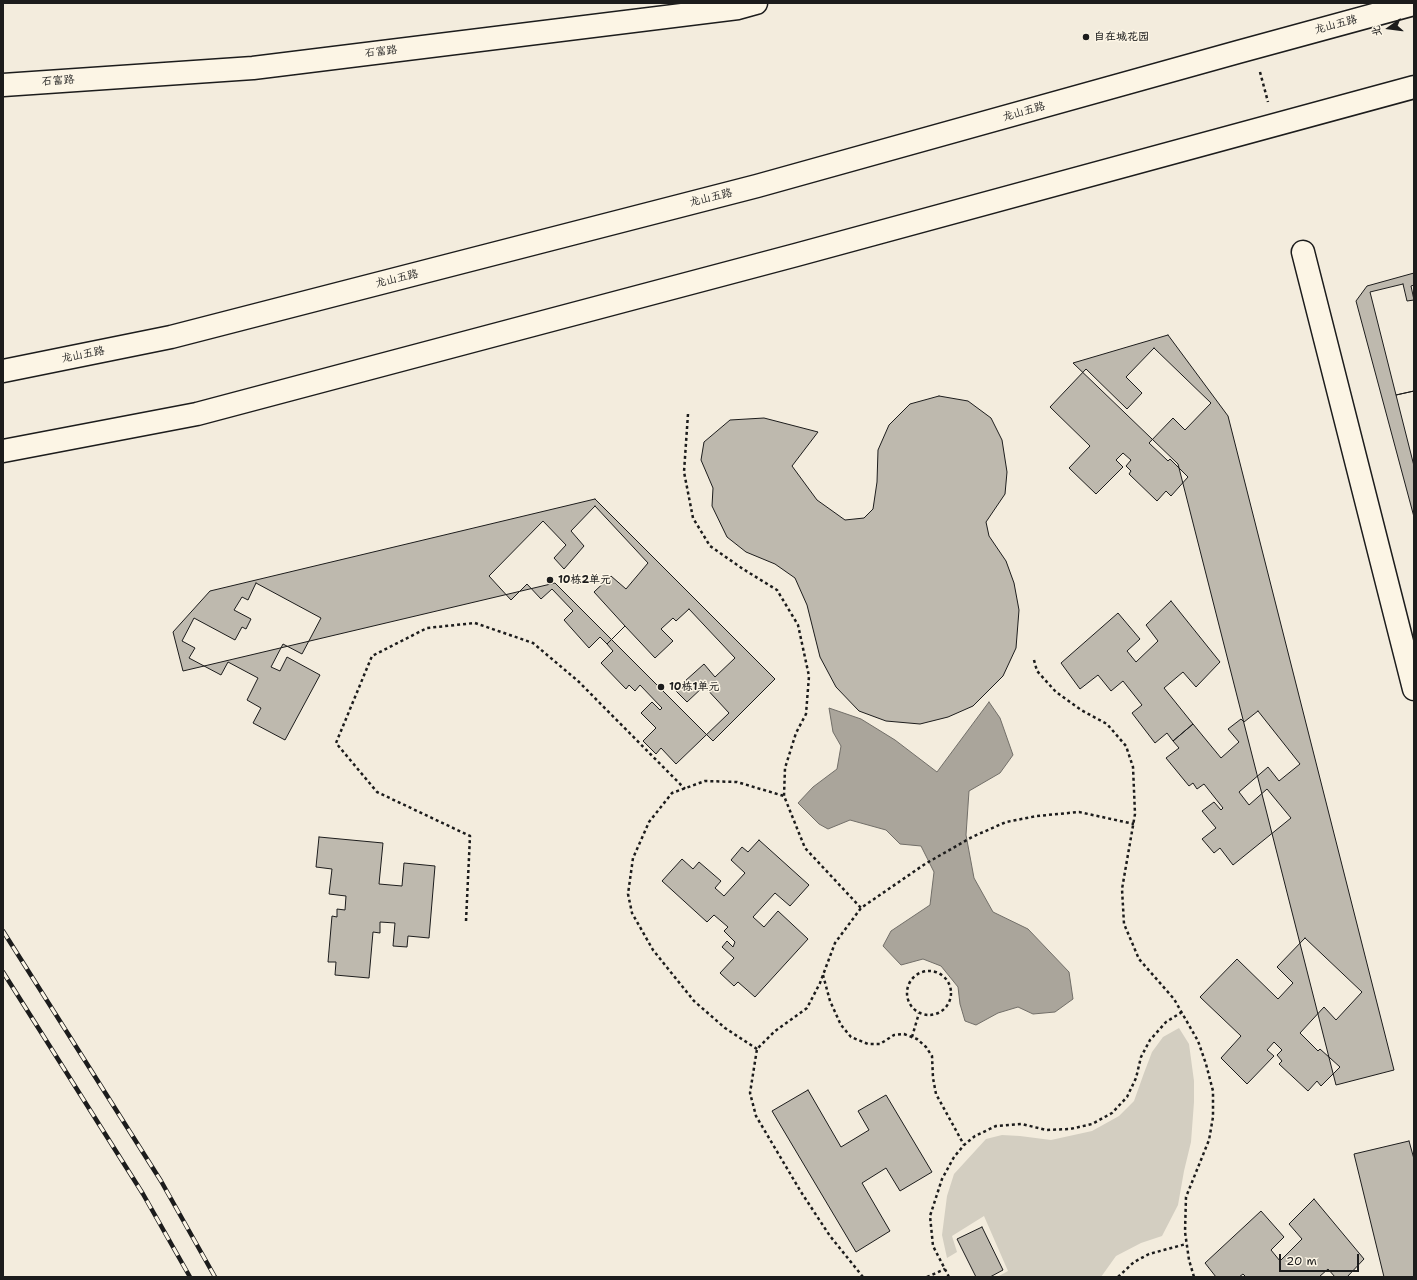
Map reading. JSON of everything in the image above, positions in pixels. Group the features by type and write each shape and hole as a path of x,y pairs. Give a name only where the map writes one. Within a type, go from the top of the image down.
{"street":[{"name":"石富路","path":"3,85 253,68 738,8 756,3"},
{"name":"龙山五路","path":"3,371 171,337 757,186 1414,4"},
{"path":"3,451 197,414 804,253 1414,87"},
{"path":"1303,252 1414,689"}],"path":[{"path":"1260,70 1269,104"},
{"path":"688,414 684,472 693,518 710,546 777,590 798,625 809,676 806,714 796,733 785,768 784,796 805,848 861,908"},
{"path":"466,921 470,836 377,792 336,743 372,656 426,628 475,622 533,643 578,681 685,789"},
{"path":"1034,660 1037,672 1056,692 1081,710 1107,724 1126,746 1133,767 1135,814 1122,889 1124,924 1138,959 1174,999 1198,1041 1213,1091 1213,1118 1209,1140 1186,1197 1186,1244 1194,1277"},
{"path":"757,1049 725,1028 694,1000 653,950 632,913 628,894 633,858 649,822 672,793 705,781 737,782 784,796"},
{"path":"863,1277 830,1236 801,1192 756,1116 750,1093 757,1049 776,1031 807,1008 823,974 835,943 861,908 925,864 972,837 1006,822 1037,816 1079,812 1134,824"},
{"path":"922,972 937,972 944,976 951,988 949,1002 940,1013 933,1015 919,1013 909,1002 907,987 916,975 922,972"},
{"path":"823,974 830,1001 841,1025 851,1037 868,1044 880,1044 894,1035 904,1034 917,1039 926,1046 932,1056 933,1078 936,1094 964,1145"},
{"path":"949,1277 933,1246 930,1216 942,1179 954,1156 975,1136 996,1126 1022,1124 1046,1130 1070,1129 1092,1124 1112,1113 1127,1096 1136,1078 1141,1057 1150,1040 1166,1022 1182,1012"},
{"path":"912,1037 919,1013"},
{"path":"1118,1277 1134,1262 1144,1257 1186,1244"},
{"path":"928,1277 945,1269"}],"shaded area":[{"path":"989,702 1000,718 1013,755 1000,773 969,791 966,835 974,878 993,912 1028,929 1069,972 1073,999 1055,1012 1033,1014 1018,1007 998,1013 976,1025 965,1021 960,1004 958,987 941,966 923,959 901,965 883,946 891,931 930,905 934,872 921,846 900,844 886,830 850,820 828,829 819,824 798,803 813,787 837,769 841,746 833,732 829,708 861,719 895,740 937,772"},
{"path":"1179,1028 1189,1044 1194,1081 1191,1142 1178,1205 1162,1236 1141,1243 1116,1256 1101,1277 997,1277 1008,1271 984,1216 952,1236 957,1252 947,1258 942,1235 947,1196 954,1174 986,1139 1002,1135 1051,1140 1092,1131 1119,1116 1134,1101 1152,1052 1163,1037"}],"building":[{"path":"1414,273 1414,517 1356,301 1367,286"},
{"path":"1403,284 1407,301 1414,300 1414,391 1396,395 1370,292"},
{"path":"1414,285 1414,300 1411,286"},
{"path":"1168,335 1228,416 1394,1070 1336,1085 1178,464 1073,363"},
{"path":"1154,348 1211,403 1185,430 1173,418 1149,443 1168,461 1170,459 1188,477 1171,496 1166,491 1157,501 1129,474 1131,471 1126,466 1131,460 1123,453 1116,460 1123,467 1096,494 1069,468 1090,446 1050,407 1086,369 1127,409 1142,393 1126,377"},
{"path":"1414,391 1414,466 1396,395"},
{"path":"939,396 968,401 991,418 1002,440 1007,472 1005,494 986,522 989,536 1006,561 1014,583 1019,610 1016,648 1003,676 973,706 948,717 920,724 886,721 859,711 836,687 820,657 807,605 795,578 775,564 746,552 727,537 712,506 713,488 701,460 704,442 730,420 764,418 818,432 792,466 817,500 845,520 864,518 873,509 877,482 878,450 889,425 910,404"},
{"path":"595,499 775,679 713,741 555,583 183,671 173,632 210,591"},
{"name":"10栋2单元","path":"595,506 648,563 626,589 611,576 594,592 625,626 607,644 600,637 589,648 564,620 573,611 552,589 541,599 527,584 511,600 489,576 543,521 566,545 554,558 564,569 584,546 571,531"},
{"path":"256,583 321,618 302,654 283,644 271,667 280,671 287,657 320,675 285,740 253,723 261,708 247,700 258,678 228,662 221,675 189,658 195,648 182,641 194,618 235,640 242,627 246,629 251,619 234,610 242,597 248,600"},
{"path":"1171,601 1220,662 1196,687 1183,672 1164,688 1193,724 1173,741 1167,733 1155,743 1132,713 1142,705 1123,681 1111,691 1098,675 1080,689 1061,663 1118,613 1140,639 1127,651 1136,662 1158,641 1146,625"},
{"name":"10栋1单元","path":"689,609 735,658 715,677 704,664 675,690 687,702 704,686 729,713 676,764 661,748 656,754 643,741 656,728 641,713 652,702 660,710 662,708 640,685 635,691 629,685 626,689 601,663 613,651 607,644 625,626 655,658 673,641 661,629 673,618 676,621"},
{"path":"1258,711 1300,764 1279,781 1268,767 1239,792 1249,805 1267,789 1291,818 1233,865 1220,848 1214,853 1202,839 1216,828 1202,811 1214,802 1221,810 1223,808 1204,784 1197,789 1193,783 1189,786 1166,758 1179,748 1173,741 1193,724 1221,758 1239,742 1228,729 1241,719 1244,722"},
{"path":"319,837 383,843 379,884 402,886 404,863 435,866 429,938 408,936 407,947 393,946 395,923 380,922 380,933 373,932 369,978 335,975 336,962 328,962 332,916 337,917 337,909 345,910 346,896 329,894 332,869 316,867"},
{"path":"759,840 809,885 790,906 775,893 753,917 764,927 778,911 808,939 755,997 738,982 734,986 720,973 734,958 722,947 727,941 733,947 735,942 724,931 728,927 714,915 707,922 662,881 682,859 693,869 699,862 721,881 715,888 724,896 745,873 731,860 742,847 748,852"},
{"path":"1305,938 1362,992 1336,1020 1324,1007 1300,1033 1318,1051 1320,1049 1340,1067 1321,1086 1317,1081 1308,1091 1279,1064 1282,1061 1277,1055 1282,1050 1274,1042 1267,1050 1274,1056 1247,1084 1221,1058 1241,1036 1200,997 1237,959 1278,999 1293,983 1277,967"},
{"path":"808,1090 841,1147 869,1130 858,1111 886,1095 932,1172 900,1191 886,1168 862,1183 890,1231 856,1252 772,1111"},
{"path":"1409,1141 1414,1159 1414,1277 1384,1277 1354,1154"},
{"path":"1314,1199 1364,1259 1347,1277 1335,1277 1328,1269 1319,1277 1246,1277 1243,1274 1239,1277 1216,1277 1205,1263 1261,1211 1284,1237 1271,1250 1280,1261 1302,1239 1289,1224"},
{"path":"982,1227 1003,1270 990,1277 976,1277 957,1239"}],"railway":[{"path":"3,931 161,1181 215,1277"},
{"path":"3,972 143,1194 190,1277"}],"place":[{"name":"自在城花园","path":"1086,37"},
{"name":"10栋2单元","path":"550,580"},
{"name":"10栋1单元","path":"661,687"}]}
